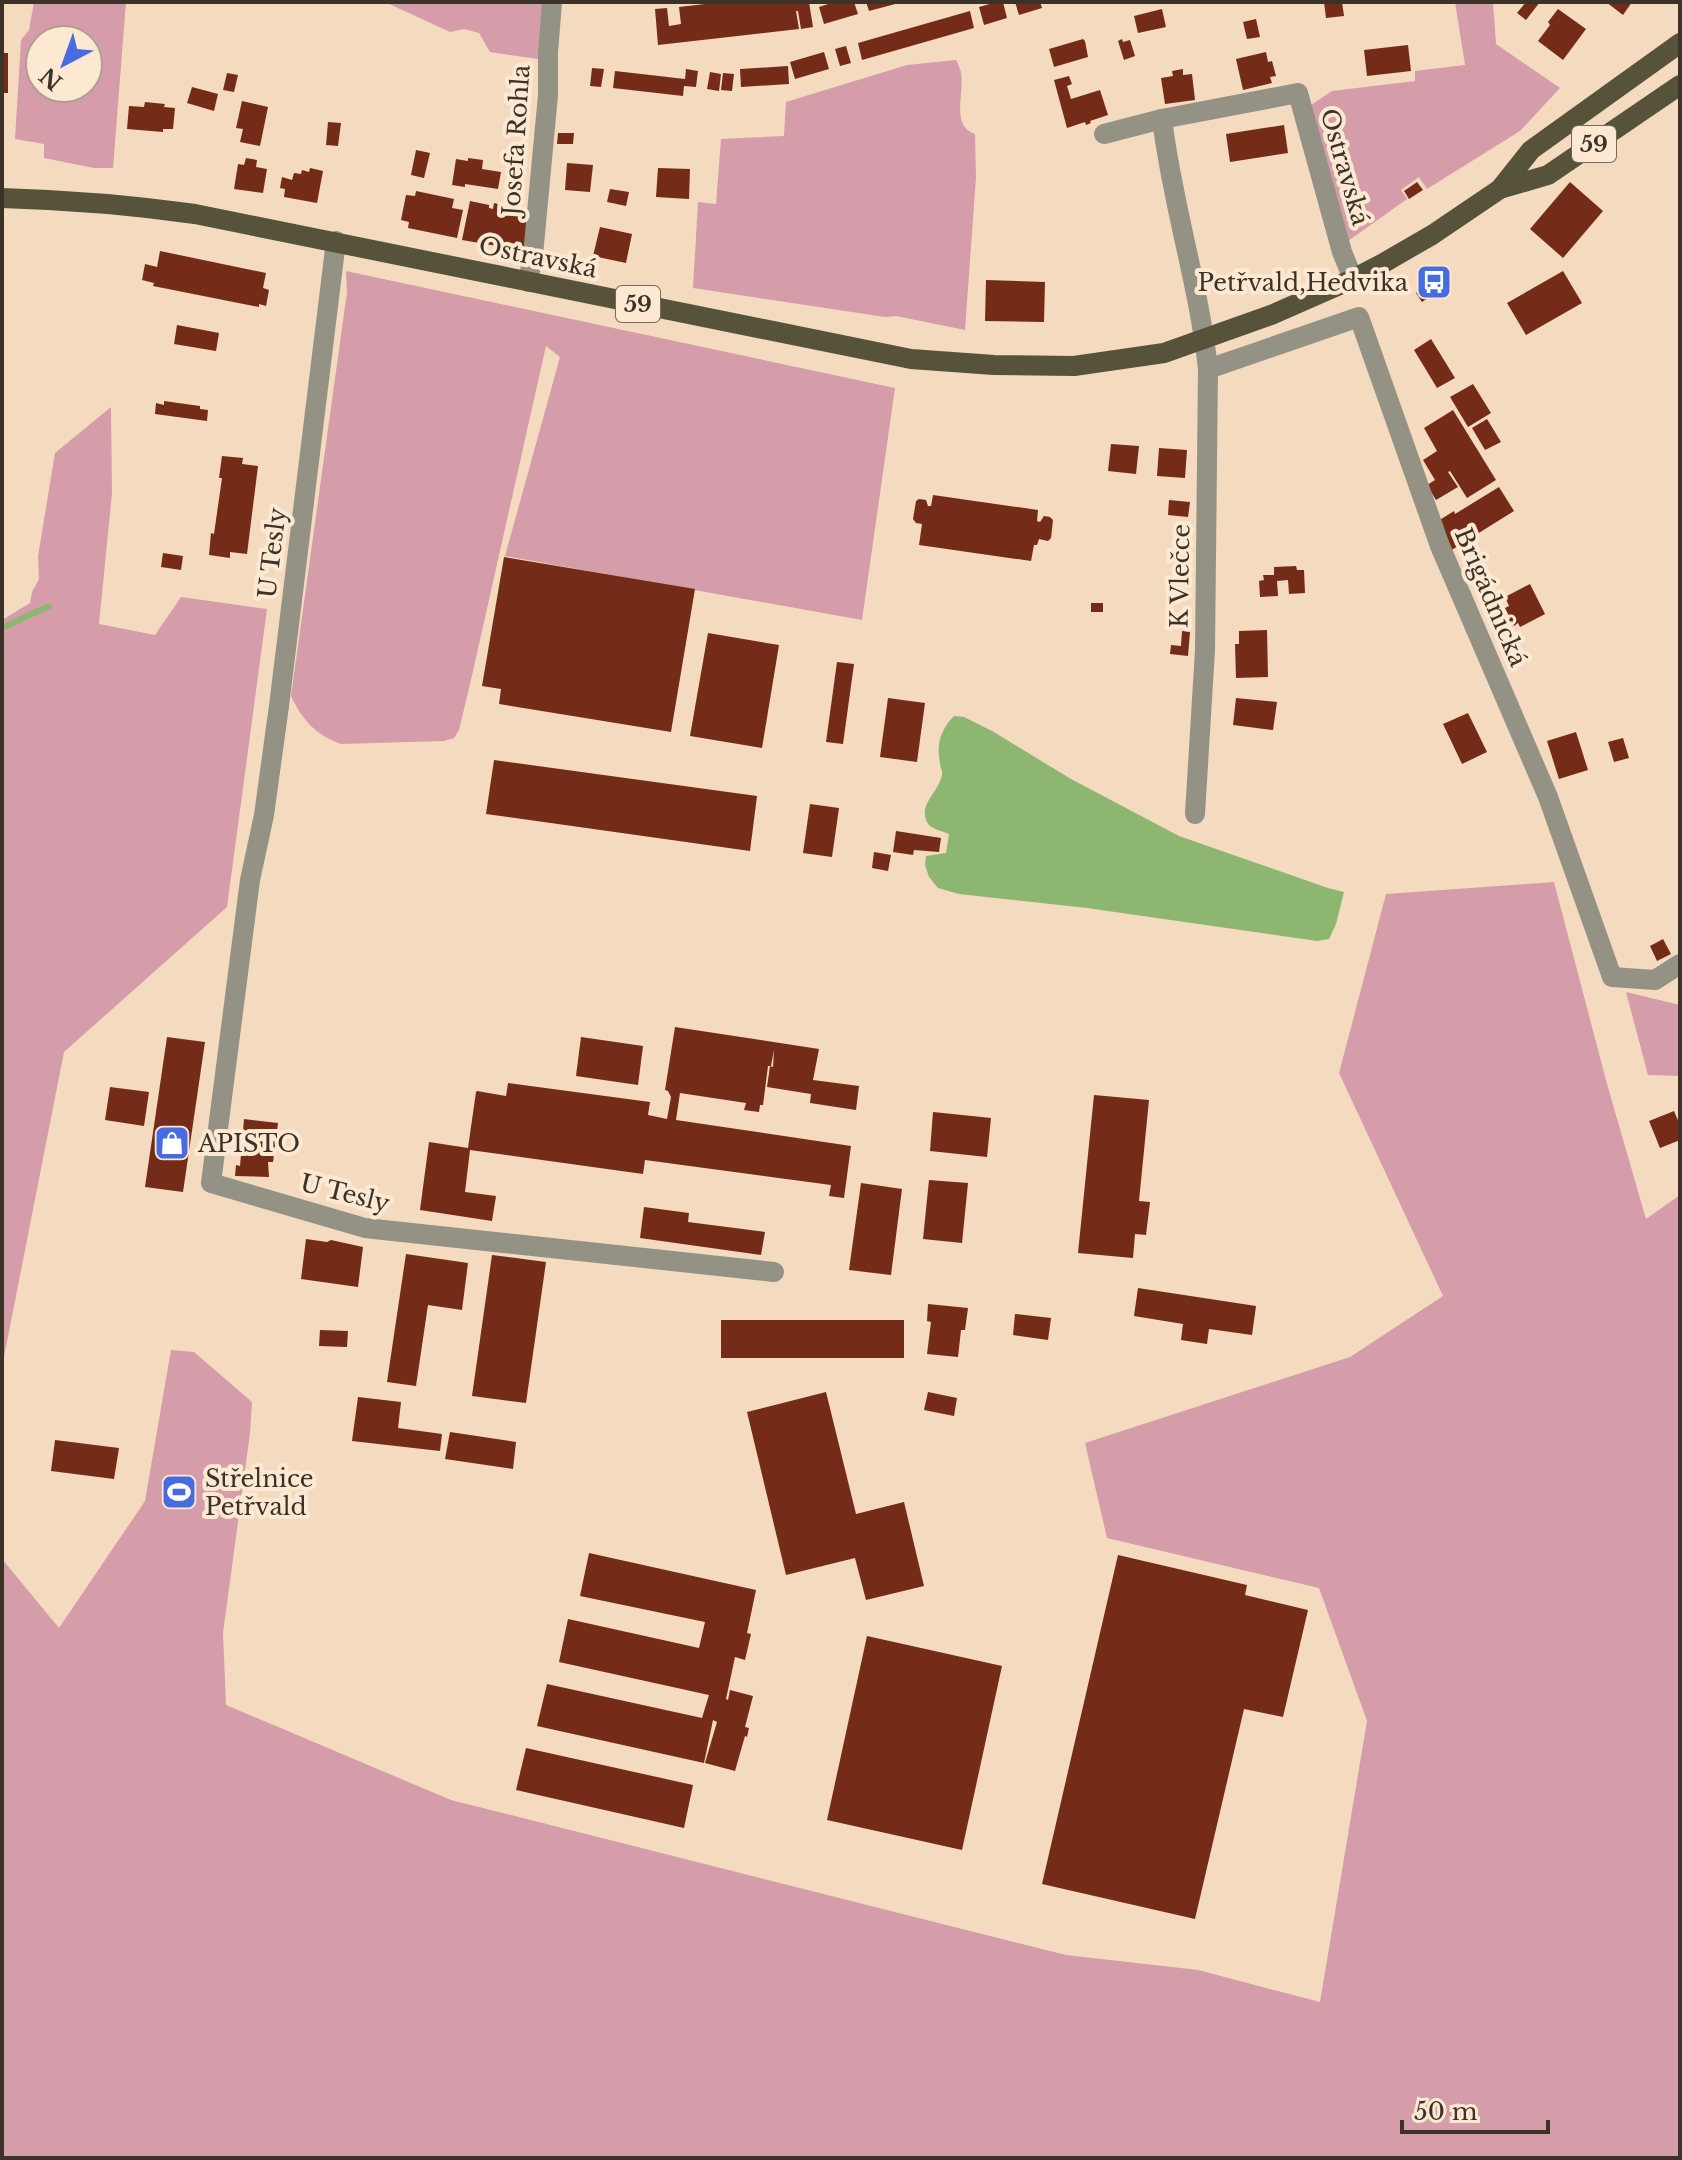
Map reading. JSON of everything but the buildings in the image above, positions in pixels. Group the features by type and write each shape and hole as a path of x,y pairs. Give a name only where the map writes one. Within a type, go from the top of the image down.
{"main road":[{"name":"Ostravská","path":"2,198 130,205 195,214 911,359 994,365 1074,366 1164,353 1271,315 1353,279 1432,235 1500,189 1531,150 1680,43"},
{"name":"Ostravská","path":"1500,189 1548,175 1680,85"}],"street":[{"name":"Josefa Rohla","path":"528,282 548,95 552,2"},
{"name":"Ostravská","path":"1162,119 1298,93 1342,252 1353,279"},
{"path":"1104,134 1162,119 1167,162 1205,338"},
{"name":"U Tesly","path":"336,241 279,706 264,815 251,875 211,1183 365,1228 774,1272"},
{"name":"Brigádnická","path":"1208,369 1359,317 1440,546 1548,797 1612,977 1655,980 1680,964"},
{"name":"K Vlečce","path":"1195,814 1205,650 1208,369 1205,338"}],"shaded area":[{"path":"34,2 126,2 113,168 94,168 44,158 44,144 15,139 21,40 24,36 24,104 104,104 104,24 30,24"},
{"path":"385,2 544,2 538,59 490,52 479,33 464,29 450,32"},
{"path":"1455,2 1493,2 1496,44 1560,88 1520,131 1427,189 1419,177 1401,190 1407,199 1344,244 1308,107 1332,91 1415,81 1415,71 1465,65"},
{"path":"956,60 962,81 960,108 963,124 975,134 976,177 965,330 896,316 885,317 693,288 698,202 716,204 721,139 784,136 786,102 907,65"},
{"path":"346,271 895,388 862,620 505,556 560,357 546,346 459,730 454,738 444,741 341,744 324,736 305,719 291,696 347,292"},
{"path":"111,407 112,493 99,624 155,635 181,597 267,609 227,907 64,1052 2,1367 2,620 30,603 39,579 38,556 55,453"},
{"path":"954,716 964,717 992,731 1071,779 1179,836 1344,892 1329,939 1317,941 1087,908 959,894 938,888 929,877 926,856 946,853 949,834 929,824 925,809 942,775 939,756 941,737"},
{"path":"1554,882 1646,1219 1680,1195 1680,2158 2,2158 2,1559 59,1628 145,1501 171,1350 194,1352 252,1402 223,1633 226,1705 451,1800 1066,1955 1198,1970 1320,2002 1367,1721 1319,1588 1107,1538 1085,1443 1350,1357 1443,1296 1339,1073 1386,894"},
{"path":"1626,992 1680,1005 1680,1076 1648,1075"}],"waterway":[{"path":"2,628 49,606"}],"place":[{"name":"Petřvald,Hedvika","path":"1434,282"},
{"name":"APISTO","path":"172,1143"},
{"name":"Střelnice Petřvald","path":"179,1492"}]}
